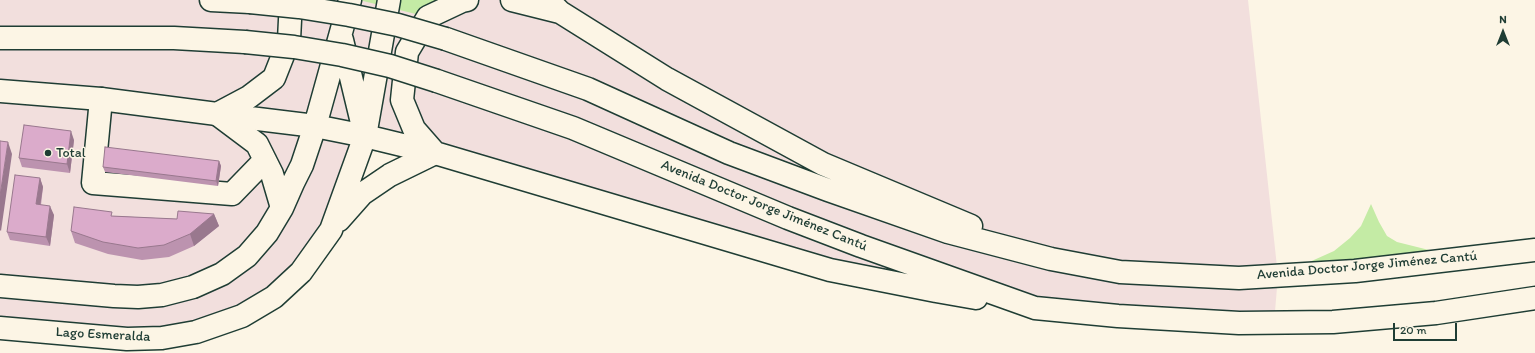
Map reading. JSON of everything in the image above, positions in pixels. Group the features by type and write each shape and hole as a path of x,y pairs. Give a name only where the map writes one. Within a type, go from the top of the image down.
{"main road":[{"name":"Avenida Doctor Jorge Jiménez Cantú","path":"211,0 300,7 349,15 398,25 446,39 588,89 729,153 828,190 948,232 1051,259 1120,272 1239,278 1355,271 1535,250"},
{"path":"217,114 249,97 274,78 289,40 291,0"},
{"path":"0,286 114,296 138,297 162,295 193,287 222,274 247,256 267,232 282,208 302,164 315,126 350,0"},
{"name":"Lago Esmeralda","path":"0,328 128,339 162,338 196,332 215,326 242,316 274,297 301,272 331,230 365,136 390,0"},
{"path":"435,153 414,129 402,100 407,52 428,17 462,0 467,0"},
{"path":"512,0 554,6 667,79 823,164 1051,259"},
{"path":"341,33 365,136"},
{"name":"Avenida Doctor Jorge Jiménez Cantú","path":"0,38 174,38 245,42 294,47 342,55 390,66 573,128 788,218 1035,308 1118,316 1239,323 1333,322 1436,313 1535,298"},
{"path":"0,91 101,99 315,126 365,136 435,153 830,270 936,291 1035,308"},
{"path":"101,99 93,183 232,194 265,160"},
{"path":"217,114 257,144 272,174 282,208"},
{"path":"331,230 362,194 390,174 435,153"}],"shaded area":[{"path":"0,0 1248,0 1278,276 1274,323 936,291 365,136 301,272 196,332 0,328"}],"green space":[{"path":"359,0 467,0 428,17"},
{"path":"1371,204 1387,236 1397,242 1461,258 1278,276 1334,251 1350,238 1361,226"}],"building":[{"name":"Total","path":"24,125 71,131 67,164 19,158"},
{"path":"0,141 8,142 0,196"},
{"name":"Total","path":"105,147 219,161 216,181 103,167"},
{"path":"15,175 40,178 36,204 50,206 46,237 7,232"},
{"path":"74,207 112,212 111,216 177,219 178,211 214,214 190,234 164,245 138,248 103,242 71,231"}],"place":[{"name":"Total","path":"48,153"}]}
